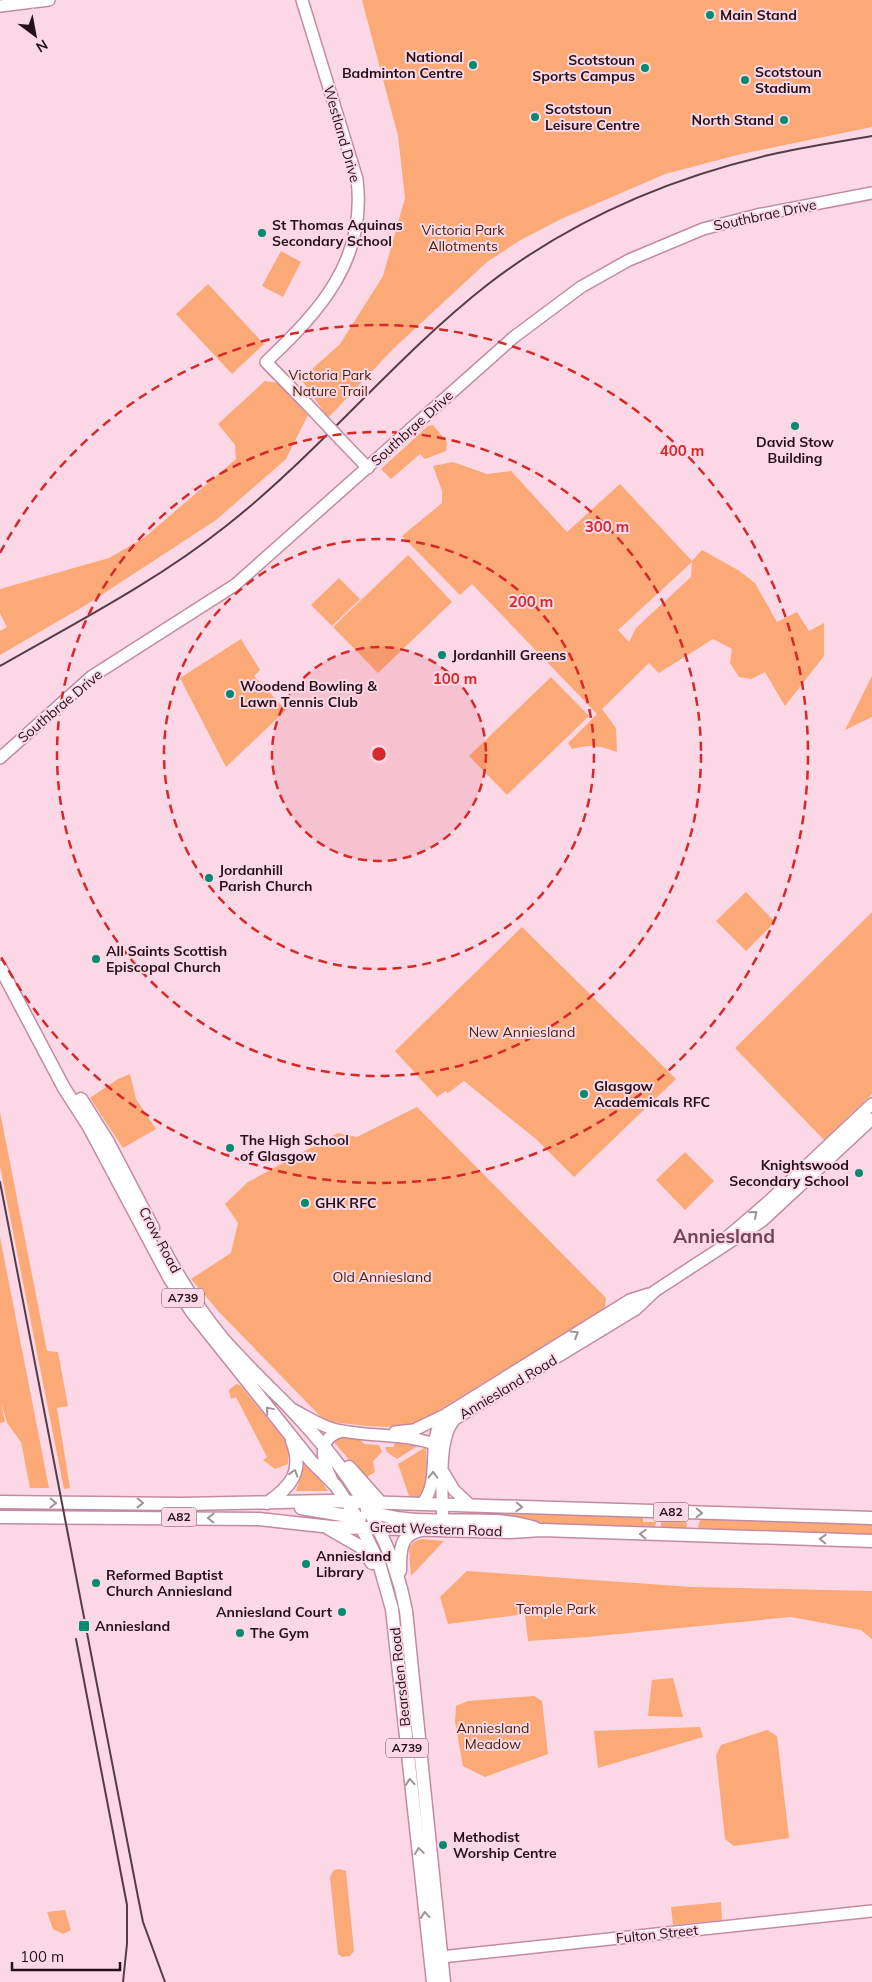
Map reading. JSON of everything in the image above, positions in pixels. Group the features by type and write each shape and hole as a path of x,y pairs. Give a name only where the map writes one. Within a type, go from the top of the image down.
{"main road":[{"name":"Crow Road","path":"0,967 64,1088 100,1146 170,1279 192,1312 289,1433 347,1501"},
{"name":"Crow Road","path":"49,1058 70,1083 97,1123 167,1255 195,1302 224,1339 321,1442 373,1506"},
{"path":"267,1503 285,1489 293,1478 296,1454 289,1433"},
{"name":"Great Western Road","path":"0,1502 267,1503 347,1501 373,1506 470,1505 872,1518"},
{"name":"A739","path":"347,1501 359,1521"},
{"path":"267,1503 359,1521 378,1527"},
{"path":"373,1506 398,1518 443,1525"},
{"name":"A739","path":"373,1506 378,1527"},
{"name":"Great Western Road","path":"0,1517 122,1516 259,1519 320,1526 359,1521"},
{"name":"Bearsden Road","path":"359,1521 379,1563 390,1599 403,1693 413,1812 435,1957 444,1982"},
{"name":"A82","path":"443,1525 507,1522 542,1530 872,1541"},
{"name":"Great Western Road","path":"378,1527 423,1530 443,1525"},
{"path":"320,1526 351,1540 365,1550 390,1599"},
{"name":"Bearsden Road","path":"378,1527 400,1584 409,1634 435,1957 433,1982"},
{"path":"400,1584 402,1544 413,1532 423,1530"}],"street":[{"path":"0,6 49,0"},
{"name":"Westland Drive","path":"302,0 357,180 358,209 356,227 348,255 337,280 307,322 266,362 368,468"},
{"name":"Southbrae Drive","path":"0,758 91,677 235,585 529,324 598,276 671,241 722,224 872,193"},
{"name":"Anniesland Road","path":"705,1258 717,1245 768,1202 872,1104"},
{"name":"Anniesland Road","path":"422,1504 428,1496 432,1484 438,1445 455,1419 636,1309 655,1291 762,1221 872,1119"},
{"name":"Anniesland Road","path":"371,1434 414,1430 445,1415 630,1300 655,1291"},
{"path":"288,1407 319,1424 343,1431 438,1445"},
{"name":"Anniesland Road","path":"443,1525 443,1472 437,1427 445,1415"},
{"path":"336,1486 324,1464 321,1442 343,1431"},
{"path":"443,1472 454,1490 470,1505"},
{"name":"Fulton Street","path":"435,1957 872,1911"}],"green space":[{"name":"Scotstoun Sports Campus","path":"362,0 872,0 872,127 741,154 665,174 561,219 519,241 487,262 393,349 328,418 301,379 340,344 383,276 405,198 398,136"},
{"path":"281,251 301,262 283,297 262,286"},
{"path":"208,284 264,344 232,374 176,314"},
{"path":"265,381 278,383 308,415 286,459 216,520 86,605 0,655 0,631 7,627 0,613 0,589 109,558 144,538 236,459 235,445 218,424"},
{"path":"433,425 447,442 446,451 425,459 420,454 391,479 381,469 428,426"},
{"name":"Jordanhill Greens","path":"453,462 487,474 511,471 567,532 620,484 692,561 702,550 738,570 755,583 777,622 797,612 809,631 824,623 824,656 785,706 765,672 751,679 739,677 730,663 732,649 713,639 659,673 649,663 602,709 616,728 617,752 594,746 572,749 568,743 597,714 472,584 460,595 402,536 442,503 442,491 433,466","holes":["692,562 691,577 636,628 629,642 618,630"]},
{"path":"408,555 452,602 378,673 333,627"},
{"path":"339,578 360,599 332,626 311,605"},
{"name":"Woodend Bowling & Lawn Tennis Club","path":"241,639 260,670 254,676 286,710 226,767 180,678"},
{"path":"872,676 872,717 845,730"},
{"path":"551,677 589,716 507,795 469,756"},
{"path":"746,892 775,922 746,951 716,921"},
{"path":"872,912 872,1094 824,1140 735,1048"},
{"name":"New Anniesland","path":"522,927 676,1079 574,1177 537,1140 464,1081 448,1093 446,1091 437,1097 395,1051"},
{"path":"130,1074 136,1099 156,1129 123,1148 90,1098 118,1079"},
{"name":"Old Anniesland","path":"417,1107 606,1298 605,1308 420,1422 388,1427 331,1422 323,1419 220,1313 191,1279 231,1253 238,1223 225,1204 248,1182 338,1133 357,1137"},
{"path":"0,1112 47,1351 58,1352 68,1406 57,1408 70,1488 64,1489 0,1166"},
{"path":"685,1152 714,1181 685,1210 656,1180"},
{"path":"0,1237 49,1488 30,1488 21,1442 7,1423 1,1402 5,1422 0,1423"},
{"path":"236,1384 240,1385 289,1445 288,1464 275,1469 263,1460 267,1457 236,1397 231,1399 229,1390"},
{"path":"345,1436 359,1438 364,1444 379,1445 382,1452 373,1461 375,1472 367,1477 363,1476 333,1441"},
{"path":"400,1442 419,1445 397,1459 387,1452 385,1447 394,1447 394,1444"},
{"path":"426,1447 427,1483 418,1499 410,1499 398,1464"},
{"path":"305,1463 309,1463 328,1491 296,1491"},
{"path":"464,1511 643,1516 643,1522 656,1522 655,1528 553,1525 518,1518 464,1515"},
{"path":"650,1517 686,1518 687,1527 685,1529 661,1529 661,1518"},
{"path":"701,1518 872,1523 872,1536 700,1530 698,1526"},
{"path":"421,1539 444,1541 411,1576 409,1548 414,1542"},
{"name":"Temple Park","path":"467,1571 692,1587 872,1591 872,1639 861,1630 791,1617 528,1641 525,1614 448,1624 440,1597"},
{"path":"673,1678 683,1717 648,1716 652,1680"},
{"name":"Anniesland Meadow","path":"534,1696 542,1701 548,1754 485,1777 463,1766 455,1722 456,1706 468,1701"},
{"path":"700,1727 703,1737 598,1768 594,1731"},
{"path":"767,1730 777,1736 789,1838 734,1846 725,1839 716,1755 721,1745"},
{"path":"334,1870 346,1871 354,1951 350,1956 342,1957 338,1954 330,1877"},
{"path":"721,1902 722,1920 673,1925 671,1907"},
{"path":"65,1910 71,1930 63,1934 53,1929 47,1912"}],"railway":[{"path":"0,666 144,583 200,546 226,526 293,468 453,313 487,285 552,241 621,205 694,176 769,155 872,136"},
{"path":"0,1182 143,1922 165,1982"},
{"path":"76,1639 127,1905 127,1944 123,1982"}],"place":[{"name":"Main Stand","path":"710,15"},
{"name":"National Badminton Centre","path":"473,65"},
{"name":"Scotstoun Sports Campus","path":"645,68"},
{"name":"Scotstoun Stadium","path":"745,80"},
{"name":"Scotstoun Leisure Centre","path":"535,117"},
{"name":"North Stand","path":"784,120"},
{"name":"St Thomas Aquinas Secondary School","path":"262,233"},
{"name":"David Stow Building","path":"795,426"},
{"name":"Jordanhill Greens","path":"442,655"},
{"name":"Woodend Bowling & Lawn Tennis Club","path":"230,694"},
{"name":"Jordanhill Parish Church","path":"209,878"},
{"name":"All Saints Scottish Episcopal Church","path":"96,959"},
{"name":"Glasgow Academicals RFC","path":"584,1094"},
{"name":"The High School of Glasgow","path":"230,1148"},
{"name":"Knightswood Secondary School","path":"859,1173"},
{"name":"GHK RFC","path":"305,1203"},
{"name":"Anniesland Library","path":"306,1564"},
{"name":"Reformed Baptist Church Anniesland","path":"96,1583"},
{"name":"Anniesland Court","path":"342,1612"},
{"name":"Anniesland","path":"84,1626"},
{"name":"The Gym","path":"240,1633"},
{"name":"Methodist Worship Centre","path":"443,1845"}],"district":[{"name":"Anniesland","path":"724,1236"}],"park label":[{"name":"Victoria Park Allotments","path":"463,238"},
{"name":"Victoria Park Nature Trail","path":"330,384"}]}
